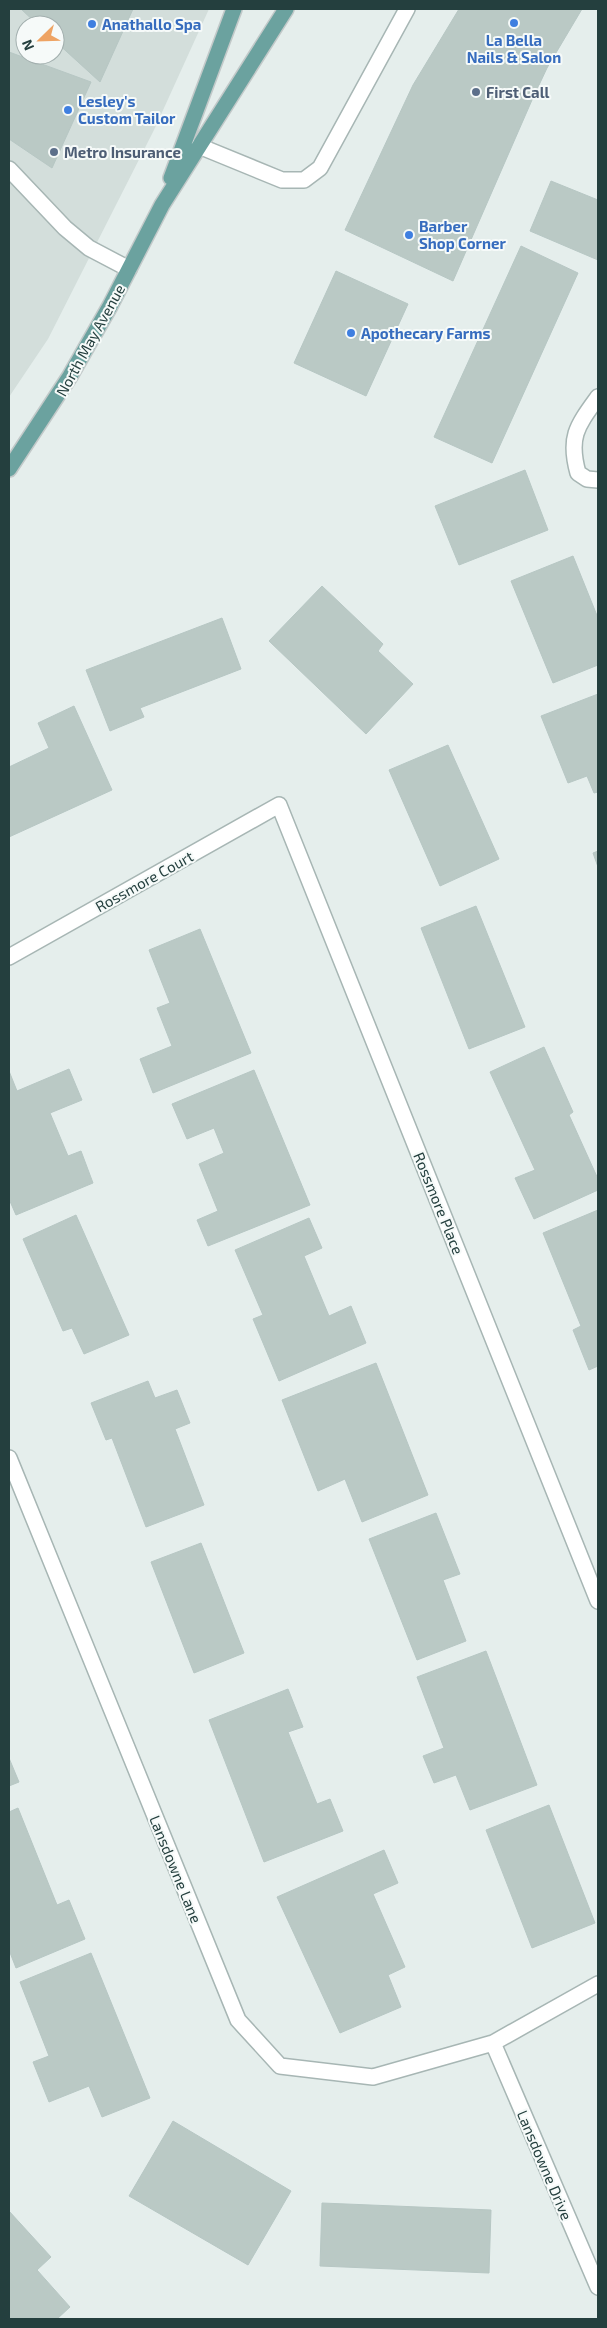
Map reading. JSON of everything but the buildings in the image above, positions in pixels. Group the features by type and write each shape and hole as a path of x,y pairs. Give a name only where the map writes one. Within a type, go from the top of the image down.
{"main road":[{"name":"North May Avenue","path":"162,206 234,9"},
{"name":"North May Avenue","path":"9,469 70,376 162,206 286,9"}],"street":[{"path":"200,146 282,180 304,180 320,168 407,9"},
{"path":"9,169 65,228 89,248 129,269"},
{"path":"598,397 579,423 572,453 578,473 587,480 598,480"},
{"name":"Rossmore Court","path":"9,957 279,805"},
{"name":"Rossmore Place","path":"279,805 598,1601"},
{"name":"Lansdowne Lane","path":"9,1458 238,2020 280,2066 373,2077 493,2043"},
{"path":"493,2043 598,1984"},
{"name":"Lansdowne Drive","path":"493,2043 598,2287"}],"shaded area":[{"path":"9,9 209,9 154,130 48,339 9,397"}],"place":[{"name":"La Bella Nails & Salon","path":"514,23"},
{"name":"Anathallo Spa","path":"92,24"},
{"name":"First Call","path":"476,92"},
{"name":"Lesley's Custom Tailor","path":"68,110"},
{"name":"Metro Insurance","path":"54,152"},
{"name":"Barber Shop Corner","path":"409,235"},
{"name":"Apothecary Farms","path":"351,333"}]}
